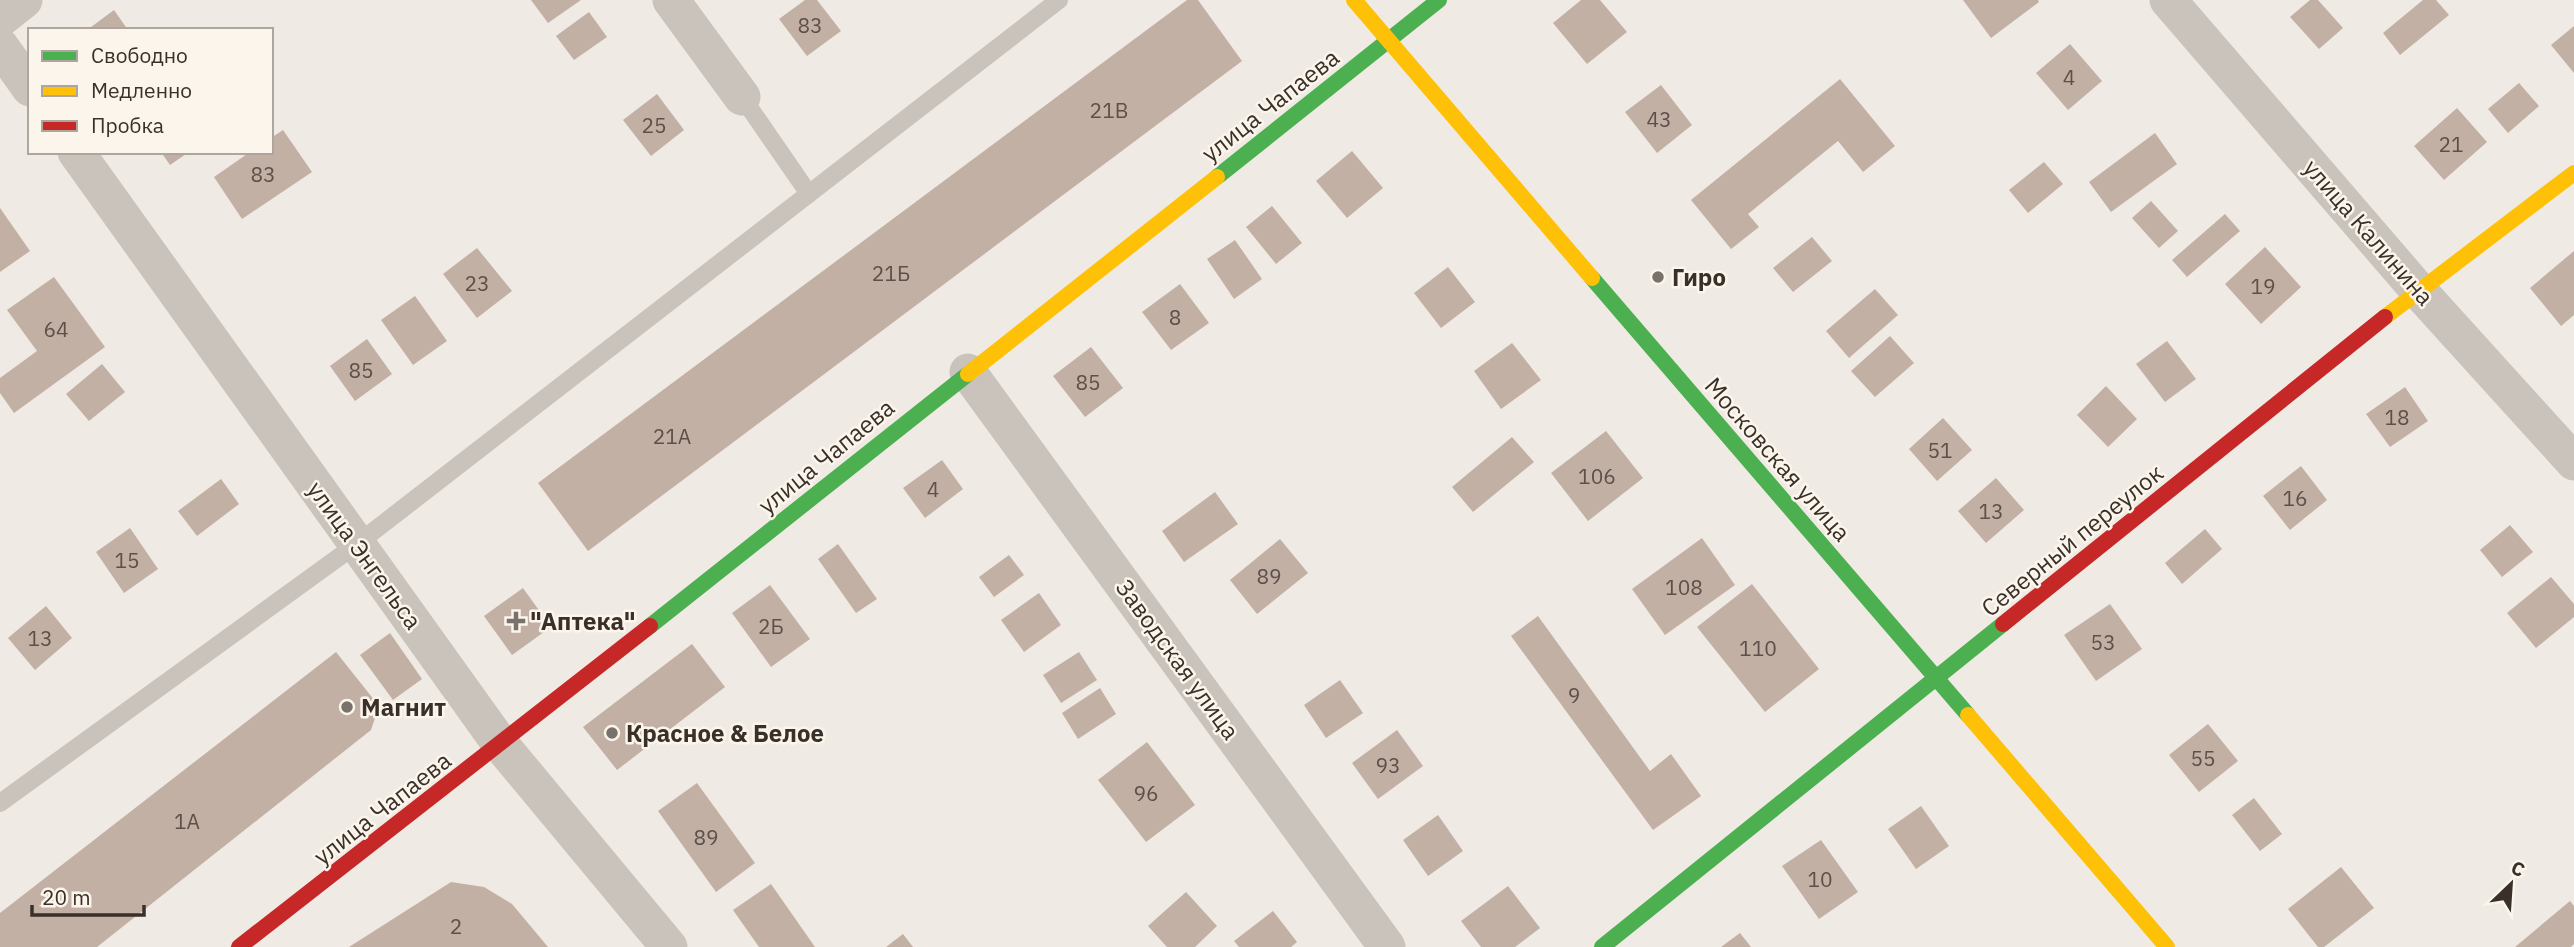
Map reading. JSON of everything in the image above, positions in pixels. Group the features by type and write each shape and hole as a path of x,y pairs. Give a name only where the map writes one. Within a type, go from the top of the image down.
{"street":[{"path":"0,19 24,0"},
{"path":"671,0 742,97"},
{"name":"Московская улица","path":"1354,0 2167,947"},
{"name":"улица Чапаева","path":"239,947 501,745 1439,0"},
{"name":"улица Калинина","path":"2168,0 2418,290 2574,462"},
{"path":"0,46 28,85"},
{"name":"улица Энгельса","path":"77,154 501,745 669,947"},
{"name":"Северный переулок","path":"1602,947 2418,290 2574,173"},
{"name":"Заводская улица","path":"968,372 1388,947"}],"lane":[{"path":"0,803 357,544 1059,0"},
{"path":"742,97 809,194"}],"building":[{"path":"531,0 581,0 548,23"},
{"path":"805,0 817,0 841,31 807,56 779,19"},
{"path":"1187,0 1198,0 1242,61 588,551 538,483"},
{"path":"1581,0 1600,0 1627,32 1587,64 1553,23"},
{"path":"1963,0 2038,0 2039,2 1991,38"},
{"path":"2310,0 2318,0 2343,28 2319,49 2290,17"},
{"path":"2423,0 2436,0 2449,15 2400,55 2383,33"},
{"path":"114,10 127,28 90,28"},
{"path":"589,12 607,37 574,60 556,36"},
{"path":"2574,26 2574,73 2551,45"},
{"path":"2070,44 2102,81 2068,110 2036,73"},
{"path":"1840,79 1895,146 1863,172 1838,141 1748,214 1759,227 1731,249 1691,200"},
{"path":"2519,83 2539,106 2508,133 2488,109"},
{"path":"1661,85 1692,125 1657,153 1625,112"},
{"path":"657,94 684,130 651,156 623,120"},
{"path":"2457,108 2487,142 2444,180 2414,146"},
{"path":"283,130 312,172 242,219 214,177 247,154 273,154 273,137"},
{"path":"2155,133 2177,164 2111,212 2089,182"},
{"path":"1352,151 1383,188 1347,218 1316,181"},
{"path":"162,154 186,154 170,165"},
{"path":"2044,162 2063,184 2028,213 2009,190"},
{"path":"2151,201 2178,231 2159,248 2132,218"},
{"path":"1272,206 1302,243 1276,264 1246,227"},
{"path":"0,208 30,251 0,272"},
{"path":"2225,214 2240,231 2187,277 2172,260"},
{"path":"1812,237 1832,261 1793,292 1773,268"},
{"path":"1235,240 1262,279 1234,299 1207,259"},
{"path":"2265,247 2301,287 2261,324 2225,284"},
{"path":"477,248 512,291 477,318 443,274"},
{"path":"2574,251 2574,315 2561,326 2530,288"},
{"path":"1448,267 1475,302 1441,328 1414,293"},
{"path":"54,277 105,347 14,413 0,393 0,378 37,351 7,310"},
{"path":"1180,284 1209,323 1171,350 1142,312"},
{"path":"1875,289 1898,315 1849,358 1826,331"},
{"path":"415,296 447,341 413,365 381,320"},
{"path":"1890,336 1914,363 1875,397 1851,371"},
{"path":"367,339 392,374 355,401 330,366"},
{"path":"2167,341 2196,379 2165,402 2136,364"},
{"path":"1512,343 1541,380 1501,409 1474,371"},
{"path":"1091,347 1123,388 1085,417 1053,376"},
{"path":"102,364 125,392 89,421 66,394"},
{"path":"2106,386 2137,419 2108,447 2077,415"},
{"path":"2405,387 2428,421 2390,447 2366,414"},
{"path":"1943,418 1972,450 1937,481 1909,449"},
{"path":"1606,431 1643,478 1588,521 1551,473"},
{"path":"1512,437 1534,462 1473,512 1452,487"},
{"path":"942,460 963,489 925,518 903,488"},
{"path":"2301,466 2327,500 2290,530 2263,496"},
{"path":"1996,478 2024,510 1986,543 1958,511"},
{"path":"221,479 239,504 197,536 178,511"},
{"path":"1215,492 1238,524 1184,562 1162,531"},
{"path":"2510,525 2533,552 2502,577 2480,550"},
{"path":"130,528 158,569 124,593 96,552"},
{"path":"2205,529 2222,549 2182,584 2165,563"},
{"path":"1702,538 1735,585 1665,635 1632,589"},
{"path":"1280,539 1308,573 1257,614 1230,580"},
{"path":"838,544 877,599 856,613 818,559"},
{"path":"1009,555 1024,575 994,597 979,577"},
{"path":"2551,577 2574,604 2574,617 2536,648 2507,613"},
{"path":"1752,584 1819,669 1765,712 1697,627"},
{"path":"770,585 810,639 771,667 732,613"},
{"path":"523,588 551,627 512,655 484,616"},
{"path":"1039,593 1061,625 1024,652 1001,620"},
{"path":"2110,604 2142,649 2096,681 2064,635"},
{"path":"46,606 72,638 35,670 8,638"},
{"path":"1538,616 1650,771 1671,754 1701,796 1653,830 1511,636"},
{"path":"390,633 422,679 393,700 360,655"},
{"path":"692,644 725,687 617,770 583,727"},
{"path":"336,652 379,706 371,730 97,947 0,947 0,913"},
{"path":"1079,652 1097,680 1061,703 1043,675"},
{"path":"1340,680 1363,713 1326,738 1304,705"},
{"path":"1100,688 1116,714 1078,739 1062,713"},
{"path":"2208,724 2238,761 2199,792 2169,755"},
{"path":"1397,730 1423,766 1378,799 1352,763"},
{"path":"1147,742 1195,805 1146,842 1098,780"},
{"path":"697,783 755,863 716,892 658,811"},
{"path":"2254,798 2282,834 2260,851 2232,815"},
{"path":"1921,806 1949,846 1916,869 1888,829"},
{"path":"1438,815 1463,851 1428,876 1403,840"},
{"path":"1821,840 1858,892 1819,919 1782,866"},
{"path":"2341,867 2374,908 2324,947 2318,947 2288,909"},
{"path":"451,882 484,887 512,904 548,947 349,947"},
{"path":"771,884 815,947 759,947 733,910"},
{"path":"1508,886 1540,928 1515,947 1481,947 1461,921"},
{"path":"1186,892 1217,926 1195,947 1167,947 1148,926"},
{"path":"2570,901 2574,906 2574,944 2571,947 2515,947"},
{"path":"1273,911 1297,942 1291,947 1239,947 1234,941"},
{"path":"1740,933 1751,947 1721,947"},
{"path":"903,934 913,947 886,947"}],"traffic: fast":[{"path":"1217,177 1439,0"},
{"path":"1592,278 1968,715"},
{"path":"650,626 968,374"},
{"path":"1602,947 2003,624"}],"traffic: slow":[{"path":"1354,0 1592,278"},
{"path":"2385,317 2574,173"},
{"path":"968,374 1217,177"},
{"path":"1968,715 2167,947"}],"traffic: jam":[{"path":"2003,624 2385,317"},
{"path":"239,947 650,626"}],"place":[{"name":"Гиро","path":"1658,277"},
{"name":"\"Аптека\"","path":"516,621"},
{"name":"Магнит","path":"347,707"},
{"name":"Красное & Белое","path":"612,733"}]}
